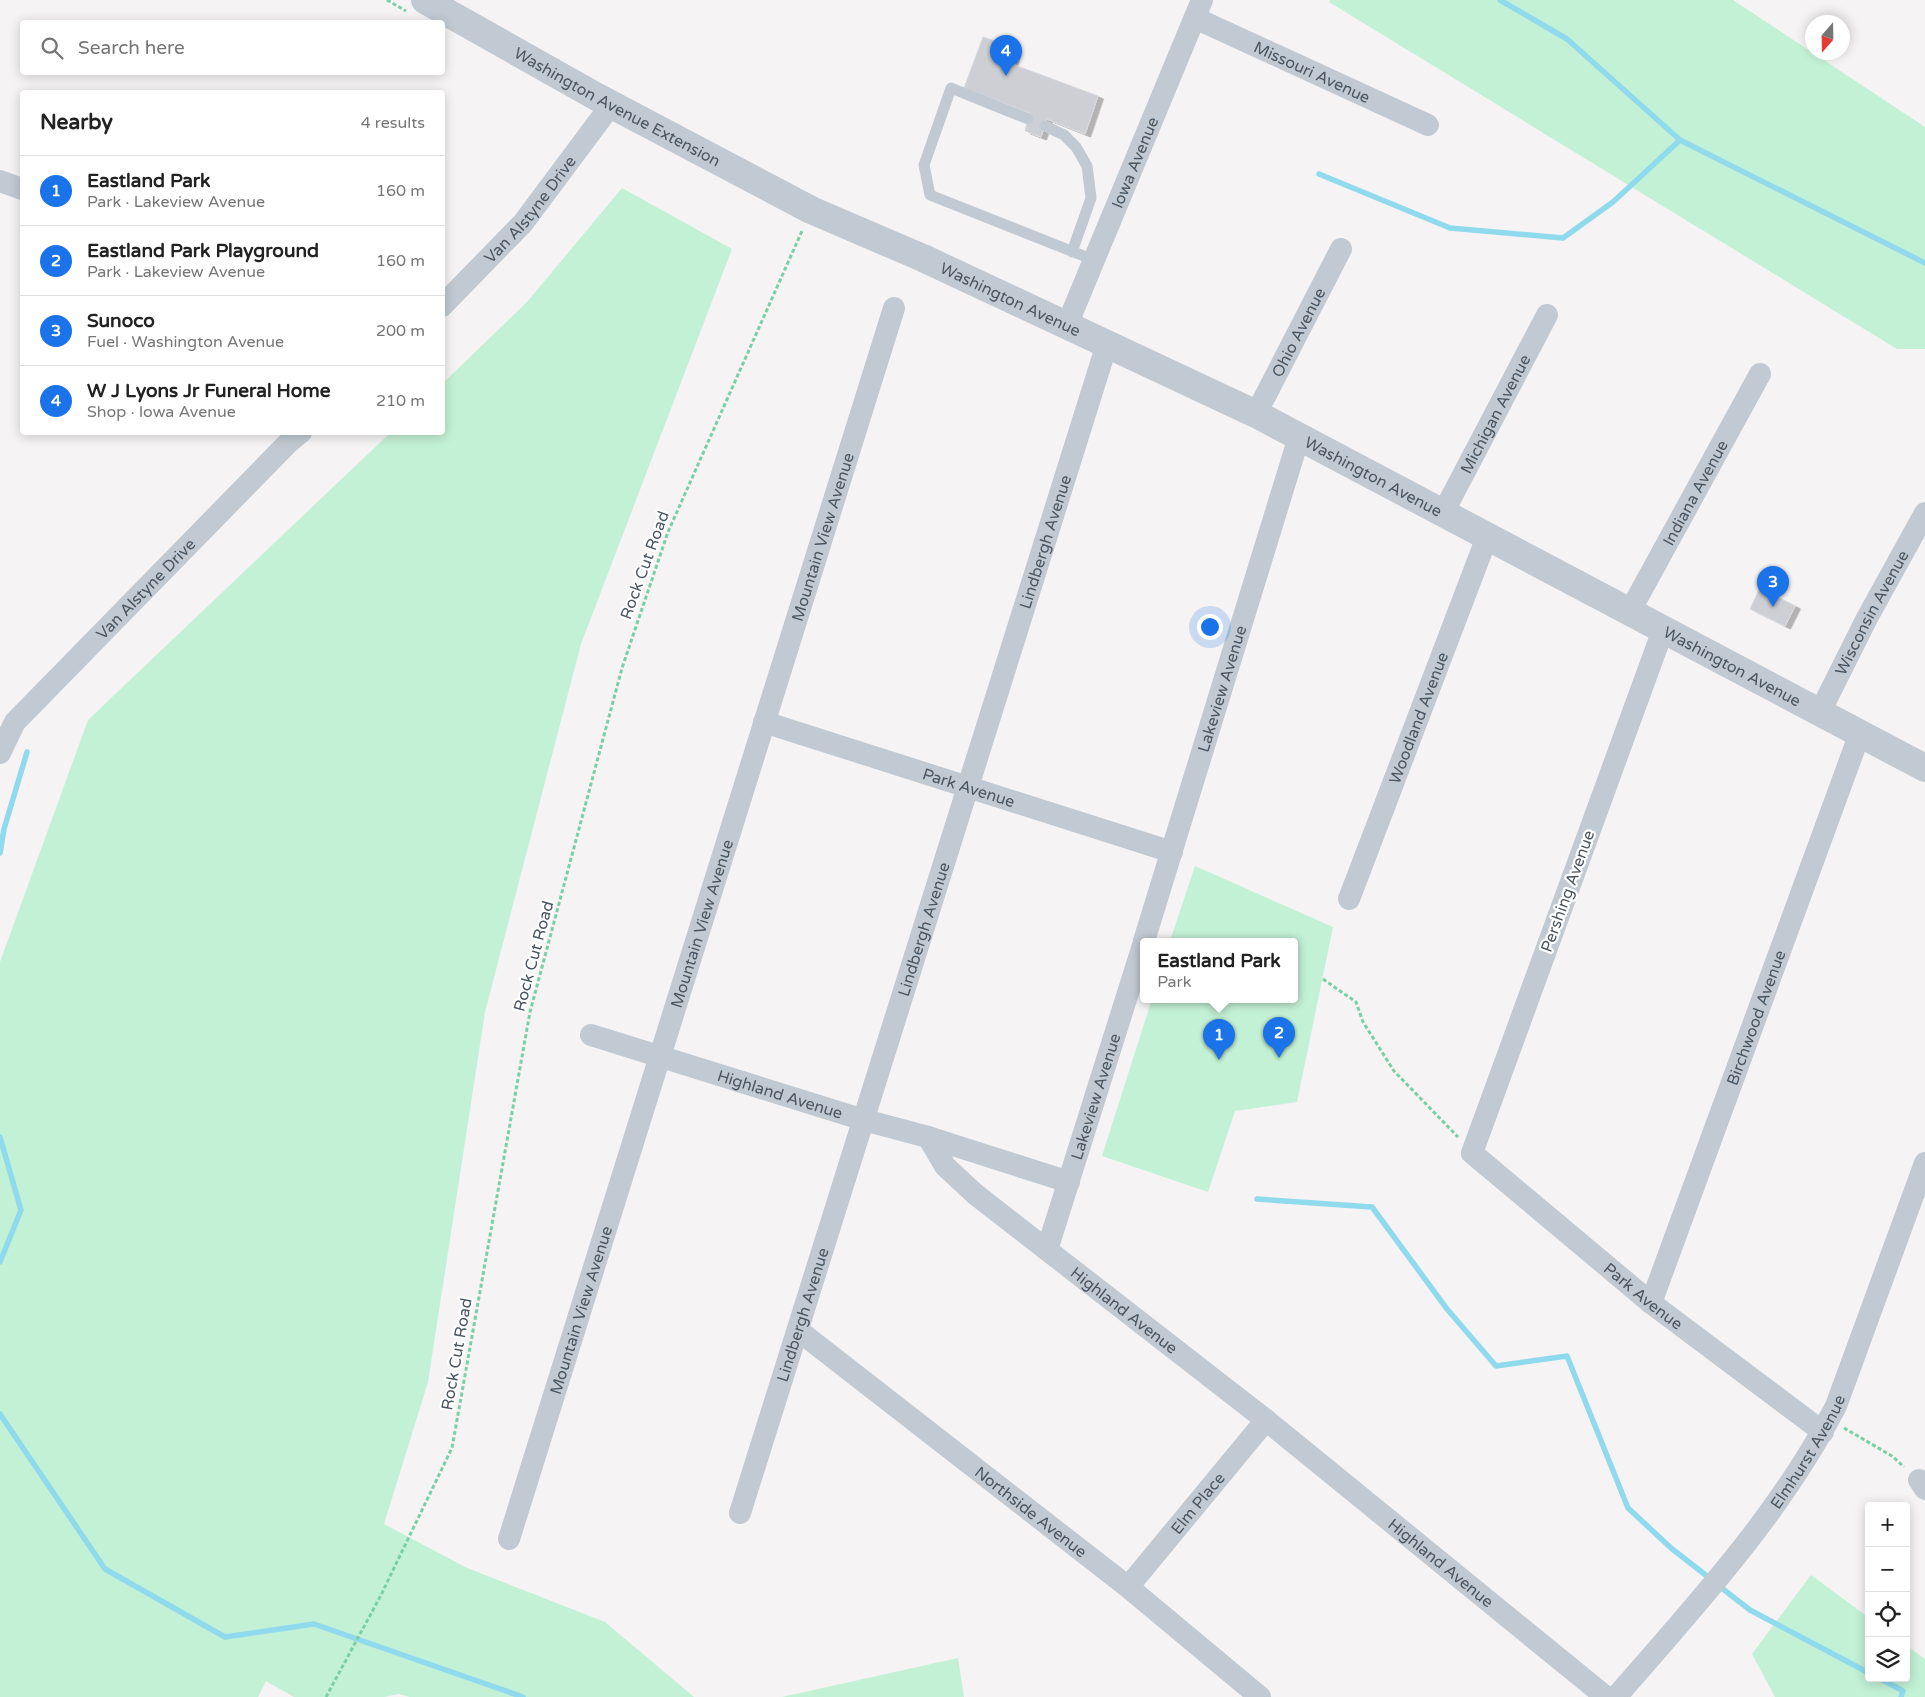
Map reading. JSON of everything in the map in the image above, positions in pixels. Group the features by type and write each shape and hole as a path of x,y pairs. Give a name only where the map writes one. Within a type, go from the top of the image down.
{"street":[{"name":"Washington Avenue Extension","path":"425,0 807,219"},
{"name":"Missouri Avenue","path":"1199,9 1428,125"},
{"name":"Iowa Avenue","path":"1067,325 1199,9"},
{"name":"Van Alstyne Drive","path":"445,303 523,223 611,105"},
{"path":"0,181 20,188"},
{"name":"Washington Avenue","path":"807,219 923,258 1256,414 1925,768"},
{"name":"Ohio Avenue","path":"1256,414 1341,249"},
{"name":"Mountain View Avenue","path":"508,1538 894,308"},
{"name":"Michigan Avenue","path":"1443,513 1547,315"},
{"name":"Lindbergh Avenue","path":"740,1513 799,1331 1107,344"},
{"name":"Indiana Avenue","path":"1630,611 1760,374"},
{"name":"Van Alstyne Drive","path":"0,753 14,722 289,436"},
{"name":"Lakeview Avenue","path":"1145,938 1299,437"},
{"name":"Wisconsin Avenue","path":"1820,712 1867,618 1925,513"},
{"name":"Woodland Avenue","path":"1349,899 1487,537"},
{"name":"Pershing Avenue","path":"1472,1153 1663,630"},
{"name":"Park Avenue","path":"764,722 1172,852"},
{"name":"Birchwood Avenue","path":"1651,1303 1860,733"},
{"name":"Lakeview Avenue","path":"1047,1250 1140,955"},
{"name":"Highland Avenue","path":"591,1035 661,1055 864,1120 928,1137 945,1166 975,1194 1266,1420 1606,1697"},
{"path":"928,1137 1069,1182"},
{"name":"Park Avenue","path":"1472,1153 1651,1303 1826,1425"},
{"name":"Elmhurst Avenue","path":"1616,1697 1723,1574 1795,1475 1826,1425 1925,1163"},
{"name":"Northside Avenue","path":"799,1331 1128,1587 1260,1697"},
{"name":"Elm Place","path":"1128,1587 1266,1420"}],"lane":[{"path":"1028,119 951,88 924,165 930,195 1094,260"},
{"path":"1045,126 1064,134 1076,147 1088,166 1091,198 1072,252"}],"path":[{"name":"Rock Cut Road","path":"326,1697 380,1597 452,1448 530,1012 622,668 668,532 807,219"},
{"path":"1323,979 1356,1002 1363,1022 1394,1071 1472,1153"},
{"path":"1826,1425 1892,1456 1922,1485"}],"green space":[{"path":"1330,0 1733,0 1805,48 1805,60 1824,60 1925,127 1925,349 1897,349 1329,2"},
{"path":"622,188 732,249 581,644 485,1012 428,1382 384,1524 467,1568 605,1622 694,1697 410,1697 399,1694 384,1697 294,1697 266,1681 258,1697 0,1697 0,962 88,720 388,435 445,435 445,381 527,302"},
{"path":"1195,866 1333,927 1297,1102 1235,1111 1208,1192 1102,1156 1151,1003 1298,1003 1298,938 1171,938"},
{"path":"1811,1575 1865,1615 1865,1682 1910,1682 1910,1648 1925,1659 1925,1697 1775,1697 1752,1654"},
{"path":"958,1658 964,1697 782,1697"}],"building":[{"path":"983,37 1016,48 1012,64 1098,96 1085,134 1047,119 1041,137 1025,131 1030,113 964,88"},
{"path":"1760,588 1795,606 1785,626 1750,609"}],"waterway":[{"path":"1500,0 1567,39 1680,140 1925,263"},
{"path":"1319,174 1450,228 1563,238 1613,202 1680,140"},
{"path":"0,853 4,829 27,752"},
{"path":"0,1137 21,1210 0,1262"},
{"path":"1257,1199 1372,1207 1447,1309 1496,1366 1567,1356 1628,1508 1671,1548 1712,1580"},
{"path":"0,1414 105,1569 225,1637 314,1624 523,1697"},
{"path":"1719,1586 1750,1610 1865,1671"},
{"path":"1886,1682 1903,1691 1901,1697"}],"place":[{"name":"W J Lyons Jr Funeral Home","path":"1006,76"},
{"name":"Sunoco","path":"1773,607"},
{"name":"Eastland Park Playground","path":"1279,1058"},
{"name":"Eastland Park","path":"1219,1060"}]}
